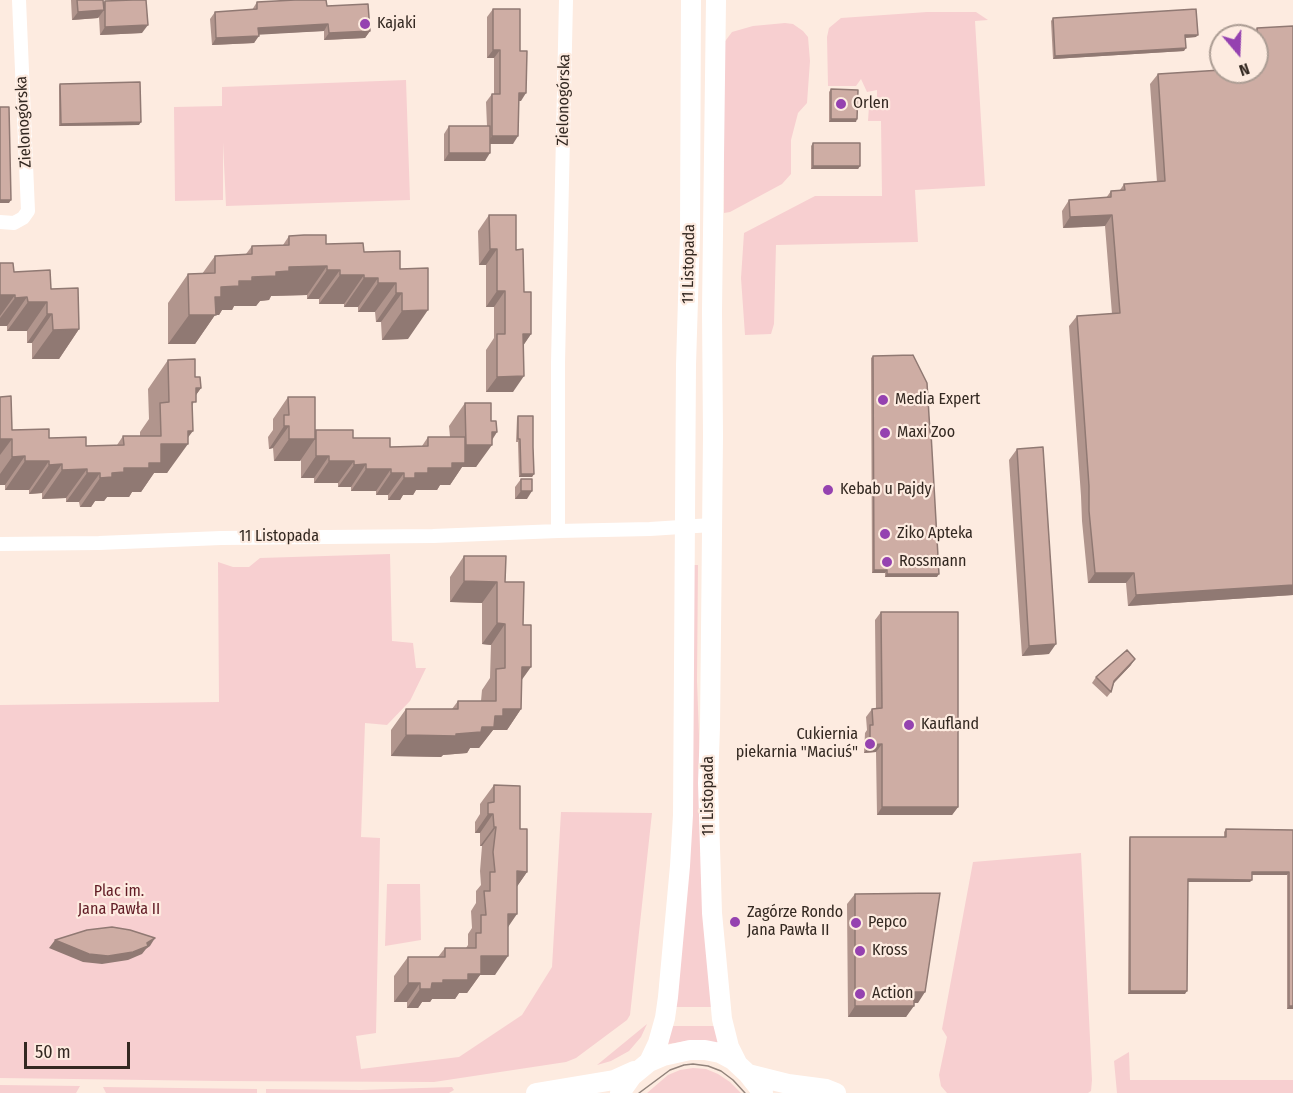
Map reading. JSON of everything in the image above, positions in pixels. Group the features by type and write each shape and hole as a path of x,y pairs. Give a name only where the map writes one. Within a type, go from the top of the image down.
{"main road":[{"name":"11 Listopada","path":"644,1065 658,1043 665,1018 681,866 691,0"},
{"name":"11 Listopada","path":"716,10 708,783 712,913 722,1019 729,1047 742,1069"},
{"path":"691,20 716,10"},
{"path":"690,234 713,234"},
{"path":"536,1093 614,1080 663,1056 676,1052 705,1050 720,1053 733,1060 763,1093"},
{"path":"620,1093 625,1084 644,1065"},
{"path":"742,1069 788,1084 826,1089 836,1093"}],"street":[{"name":"Zielonogórska","path":"0,222 14,223 23,218 28,211 19,0"},
{"name":"Zielonogórska","path":"558,531 558,363 566,0"},
{"name":"11 Listopada","path":"0,544 220,538 433,536 712,525"}],"green space":[{"path":"927,12 976,12 988,20 975,21 985,186 915,190 918,242 776,245 774,324 771,334 745,335 741,278 744,233 815,196 882,196 881,121 868,121 869,106 877,105 877,90 867,92 861,79 856,86 828,86 827,37 829,28 841,18"},
{"path":"793,24 808,37 810,61 807,103 798,113 791,140 791,174 782,184 724,213 723,44 732,32 753,26"},
{"path":"406,80 410,200 226,206 223,142 223,200 175,201 174,107 222,106 222,87"},
{"name":"Plac im. Jana Pawła II","path":"390,554 392,641 413,643 416,668 426,668 410,701 387,725 365,723 361,837 380,838 376,1033 356,1036 361,1069 459,1057 522,1015 552,967 561,812 652,813 630,1015 627,1020 576,1058 566,1062 434,1082 0,1078 0,705 219,702 218,562 233,567 249,567 260,558"},
{"path":"692,565 698,565 697,681 701,877 712,1007 674,1007"},
{"path":"1081,853 1091,1091 1088,1093 947,1093 941,1086 939,1075 947,1037 942,1029 973,862"},
{"path":"387,884 420,884 421,940 385,946"},
{"path":"647,1024 641,1037 629,1051 611,1061 597,1065"},
{"path":"672,1026 714,1026 719,1043 694,1040 668,1044"},
{"path":"1129,1052 1130,1080 1293,1080 1293,1093 1117,1093 1114,1061"},
{"path":"693,1068 706,1069 718,1074 741,1093 647,1093 668,1075"},
{"path":"0,1085 80,1086 76,1093 0,1093"},
{"path":"103,1087 257,1089 257,1093 106,1093"},
{"path":"452,1087 454,1090 449,1093 266,1093 266,1089 361,1090"}],"building":[{"path":"77,0 103,0 104,10 78,12"},
{"path":"146,0 148,25 105,27 105,1"},
{"path":"326,0 327,6 368,4 370,31 329,33 328,24 258,28 259,36 216,38 215,12 257,9 257,2"},
{"path":"493,9 520,9 520,51 527,51 526,93 519,93 518,136 492,136 492,94 500,94 500,50 493,50"},
{"path":"1196,9 1198,35 1185,35 1186,48 1055,56 1053,18"},
{"path":"1293,26 1293,585 1136,595 1134,573 1095,573 1089,511 1077,316 1120,313 1112,215 1070,217 1069,200 1111,197 1111,191 1125,190 1124,184 1165,181 1158,74 1209,71 1209,84 1269,84 1269,27"},
{"path":"140,82 141,122 61,124 60,84"},
{"path":"831,89 858,90 857,119 831,119"},
{"path":"0,107 9,107 11,200 0,200"},
{"path":"449,126 490,126 490,153 449,153"},
{"path":"813,143 860,143 860,166 813,166"},
{"path":"489,215 516,215 516,250 523,249 524,292 531,292 531,334 523,334 524,376 497,377 497,334 505,334 505,291 497,291 497,249 490,249"},
{"path":"326,235 326,244 363,243 364,252 400,251 400,269 428,268 428,310 402,311 402,293 396,293 396,283 378,283 378,278 364,278 364,275 340,275 340,270 327,270 327,266 289,267 289,271 276,272 276,276 252,277 252,281 239,281 239,286 221,287 221,297 215,297 216,315 189,315 188,274 215,273 215,256 252,254 252,246 289,245 289,236"},
{"path":"0,263 13,263 14,272 50,270 51,289 78,288 79,329 53,330 52,314 47,314 47,302 28,302 27,297 15,298 15,295 0,295"},
{"path":"913,355 927,383 939,574 887,574 887,570 874,570 873,356"},
{"path":"195,359 195,377 200,377 201,388 196,388 196,402 192,402 193,431 188,431 188,444 161,444 161,463 149,463 149,468 124,468 124,472 112,473 112,477 100,478 100,473 87,473 87,469 62,470 62,464 49,465 49,461 25,461 25,456 12,457 12,439 0,439 0,397 11,396 12,430 49,429 49,438 86,437 86,446 124,445 123,436 161,436 160,403 169,402 168,360"},
{"path":"288,397 315,397 315,439 289,439 289,426 284,426 284,415 289,415"},
{"path":"465,403 491,403 491,421 496,421 497,432 492,432 492,445 466,445"},
{"path":"518,416 533,416 534,474 521,474"},
{"path":"316,430 353,430 353,438 390,438 390,447 428,446 428,437 465,437 465,463 452,463 452,468 428,468 428,473 415,473 415,478 404,478 404,473 391,473 391,469 366,469 366,464 354,465 354,461 329,461 329,456 316,456"},
{"path":"1043,447 1056,644 1029,646 1017,449"},
{"path":"521,479 532,479 532,491 521,491"},
{"path":"464,556 506,556 505,582 524,582 523,625 531,625 531,667 522,667 521,709 503,709 503,716 495,716 494,727 482,727 481,732 456,734 456,736 406,735 406,709 458,709 458,701 496,701 496,669 505,668 505,624 497,623 497,582 464,581"},
{"name":"Kaufland","path":"881,612 958,612 958,807 882,807 882,744 870,745 870,725 873,725 872,709 882,708"},
{"path":"1127,650 1135,659 1114,681 1111,692 1096,677"},
{"path":"494,785 520,786 520,829 527,829 527,872 517,871 517,914 508,914 508,956 481,956 481,974 468,974 468,980 443,980 443,983 432,983 431,989 420,989 420,983 408,983 408,957 445,957 445,948 476,948 476,933 481,933 481,915 486,915 484,891 490,891 490,872 495,872 493,852 496,827 494,827 493,814 488,814 488,803 494,802"},
{"path":"1226,829 1293,830 1293,1006 1289,1006 1289,872 1252,872 1252,880 1188,879 1187,991 1130,991 1130,837 1226,837"},
{"path":"940,893 925,992 914,992 914,1006 855,1006 855,894"},
{"path":"112,927 155,938 147,943 148,946 133,952 108,956 89,954 55,940 87,930"}],"tram line":[{"path":"639,1093 670,1070 693,1064 721,1071 745,1093"}],"place":[{"name":"Kajaki","path":"365,24"},
{"name":"Orlen","path":"841,104"},
{"name":"Media Expert","path":"883,400"},
{"name":"Maxi Zoo","path":"885,433"},
{"name":"Kebab u Pajdy","path":"828,490"},
{"name":"Ziko Apteka","path":"885,534"},
{"name":"Rossmann","path":"887,562"},
{"name":"Kaufland","path":"909,725"},
{"name":"Cukiernia piekarnia \"Maciuś\"","path":"870,744"},
{"name":"Zagórze Rondo Jana Pawła II","path":"735,922"},
{"name":"Pepco","path":"856,923"},
{"name":"Kross","path":"860,951"},
{"name":"Action","path":"860,994"}]}
